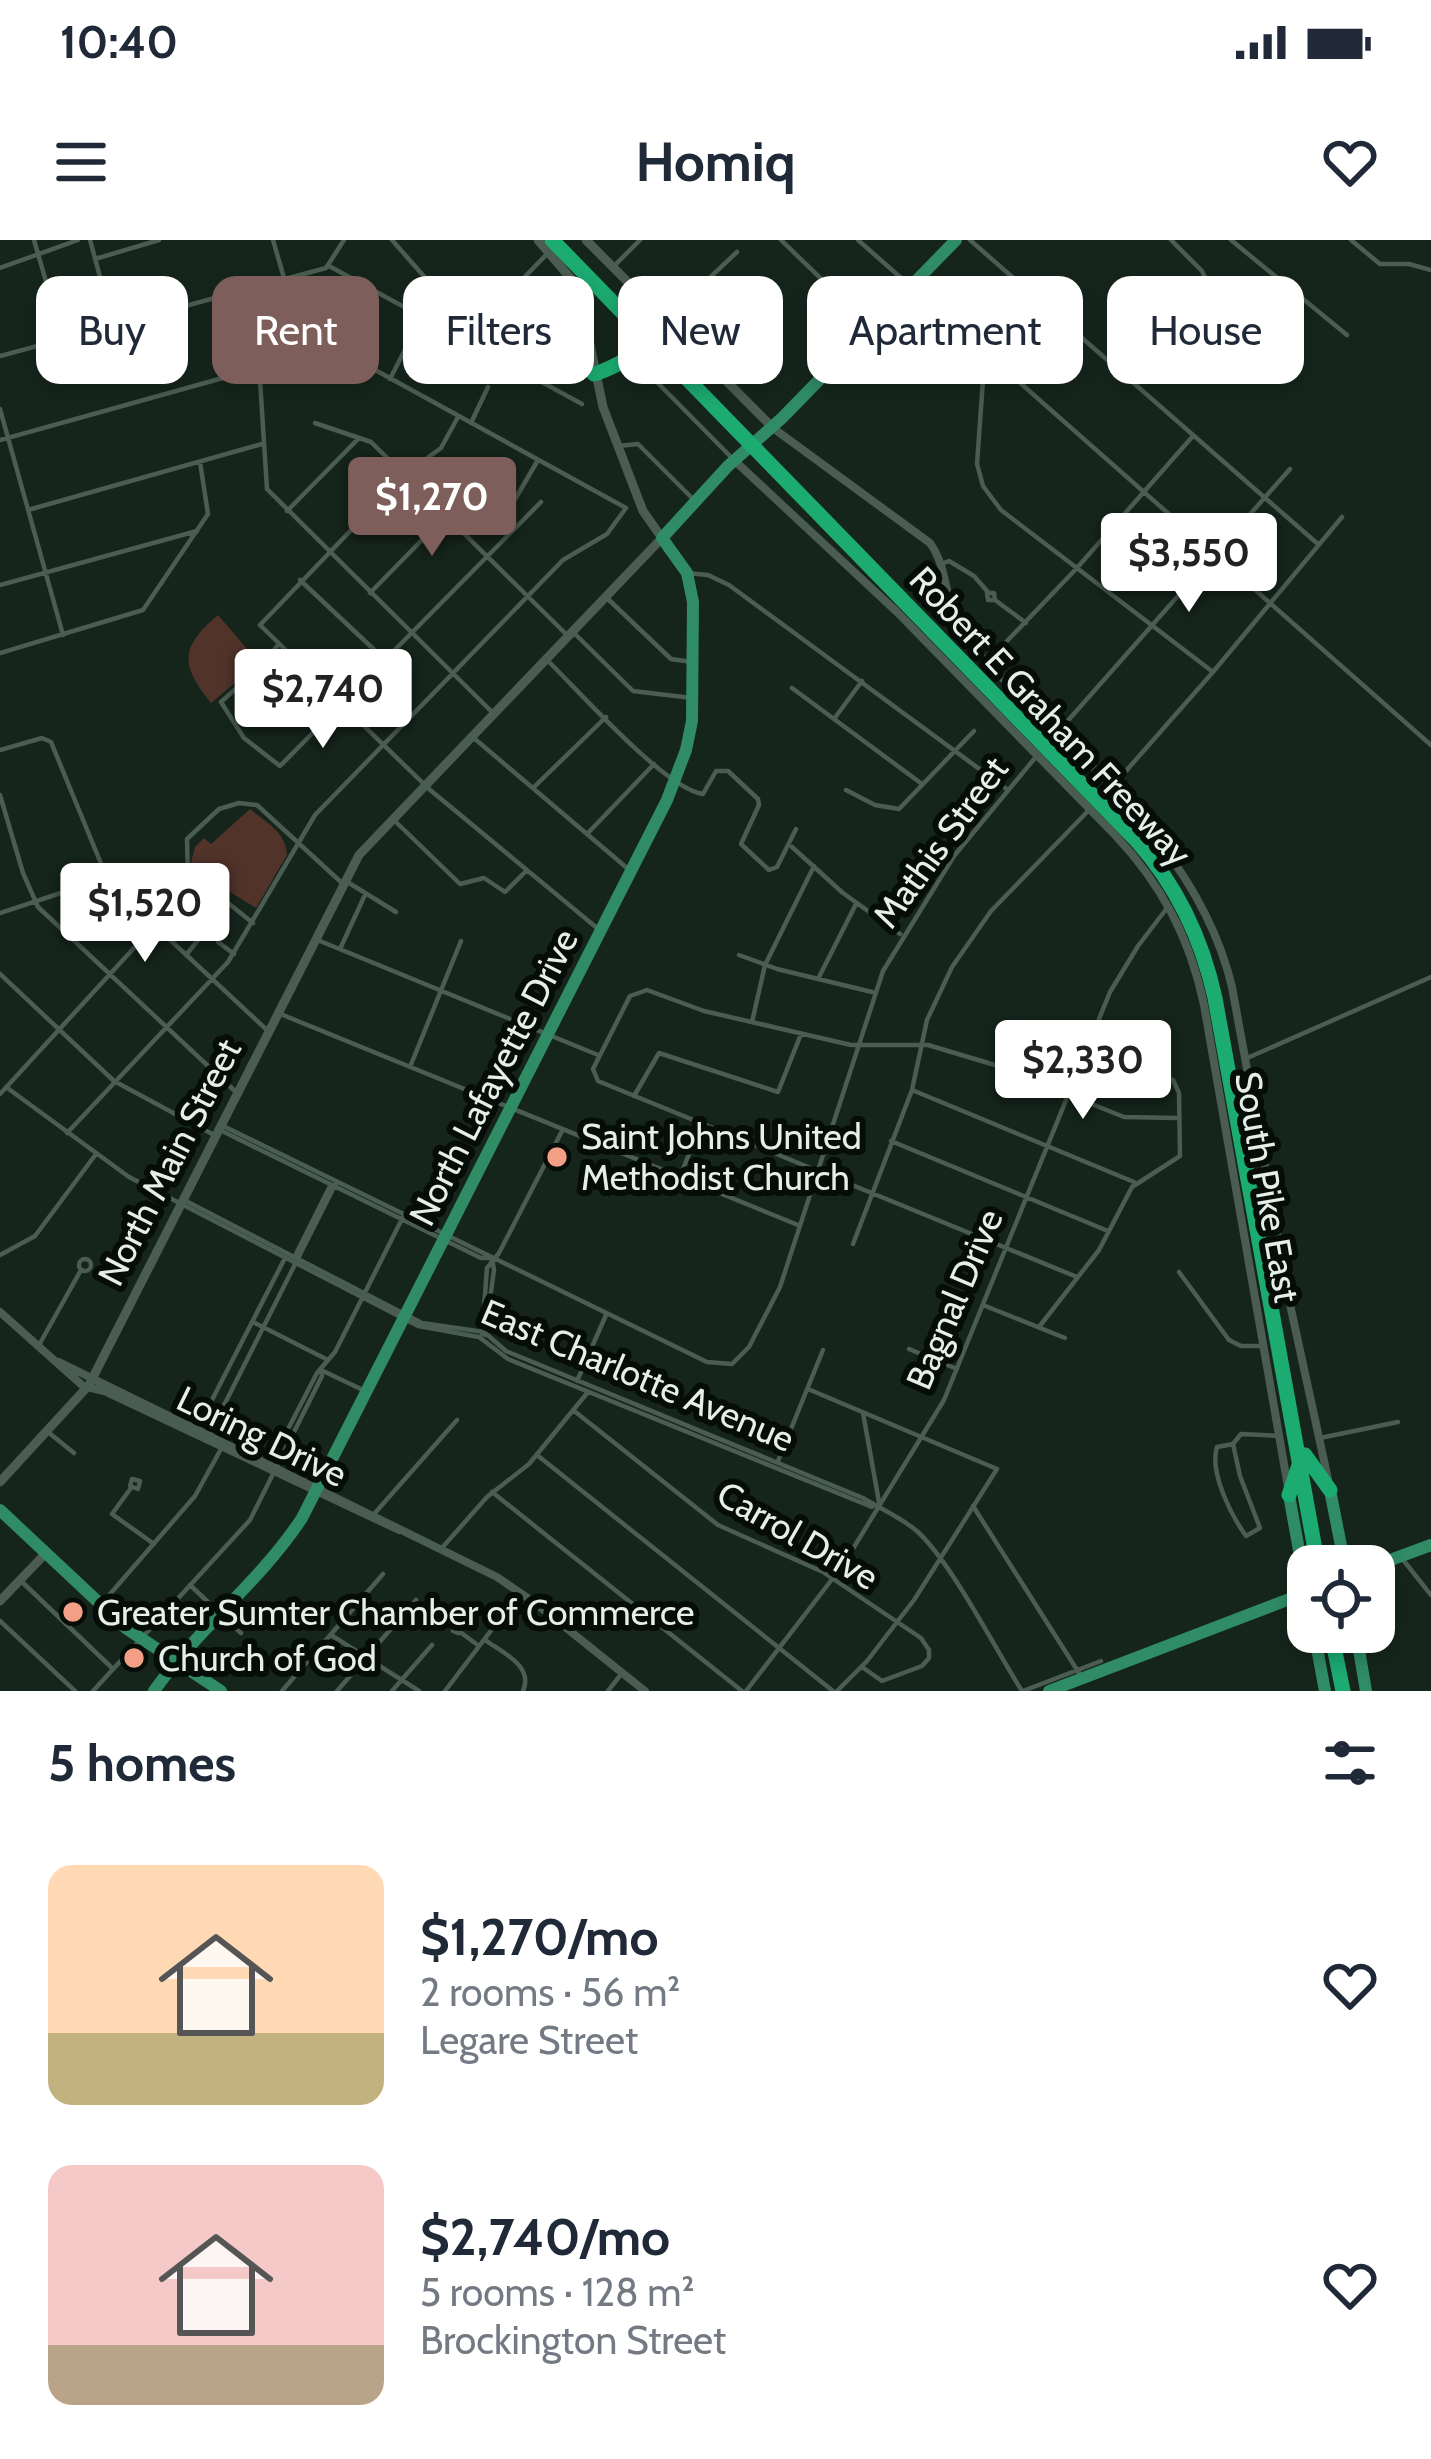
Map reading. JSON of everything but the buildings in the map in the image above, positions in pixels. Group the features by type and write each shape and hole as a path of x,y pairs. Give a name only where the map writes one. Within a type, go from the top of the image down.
{"highway":[{"name":"Robert E Graham Freeway","path":"562,240 618,304"},
{"name":"Robert E Graham Freeway","path":"551,246 618,307"},
{"path":"614,367 618,363"},
{"path":"594,374 618,365"},
{"name":"Robert E Graham Freeway","path":"694,384 1147,840 1192,907 1220,986 1317,1545"},
{"path":"1301,1462 1330,1490"},
{"path":"1337,1653 1345,1691"}],"main road":[{"path":"538,240 551,246 571,276"},
{"path":"586,240 621,276"},
{"path":"920,276 950,242"},
{"path":"594,374 643,511 662,538 692,605"},
{"path":"728,384 773,428"},
{"path":"662,538 816,384"},
{"path":"662,538 683,523 736,462"},
{"name":"North Lafayette Drive","path":"154,1691 272,1560 318,1490 675,782 689,739 694,698 692,605 687,573 662,538"},
{"name":"North Main Street","path":"0,1482 91,1383 359,855 662,538"},
{"name":"South Pike East","path":"1298,1545 1295,1527 1301,1462"},
{"path":"1330,1490 1341,1545"},
{"path":"0,1510 140,1639 217,1690"},
{"path":"1395,1558 1431,1545"},
{"path":"0,1601 46,1553"},
{"path":"1049,1691 1080,1674 1287,1602"},
{"path":"1318,1653 1325,1691"},
{"path":"1360,1653 1364,1691"}],"street":[{"path":"34,240 44,276"},
{"path":"0,268 78,240"},
{"path":"90,240 100,276"},
{"path":"95,259 159,240"},
{"path":"273,240 283,276"},
{"path":"329,266 344,240"},
{"path":"392,240 424,276"},
{"path":"613,267 640,240"},
{"path":"781,240 818,276"},
{"path":"858,240 896,276"},
{"path":"970,240 1011,276"},
{"path":"1171,240 1204,276"},
{"path":"1231,240 1347,335"},
{"path":"1351,240 1380,264 1431,270"},
{"path":"525,276 551,246"},
{"path":"713,276 737,252"},
{"path":"292,276 329,266 403,307"},
{"path":"0,356 212,298"},
{"path":"1083,339 1319,545"},
{"path":"390,379 403,351"},
{"path":"67,1132 234,954 310,821 570,554 607,534 626,508 379,373"},
{"path":"4,439 212,381"},
{"path":"258,384 267,490 494,714"},
{"path":"659,384 736,462"},
{"path":"983,384 977,464 995,505 1214,672"},
{"path":"1021,384 1431,745"},
{"path":"548,385 582,404"},
{"path":"471,423 488,387"},
{"path":"0,409 4,439 63,635"},
{"path":"458,417 441,448 404,475 260,622 424,785 601,931"},
{"path":"315,423 371,442 528,597 633,691 694,698"},
{"path":"773,428 924,537 941,564 952,618 987,662 1167,848 1204,906 1230,979 1245,1059 1301,1462 1398,1422"},
{"path":"987,662 1193,436"},
{"path":"287,512 359,437"},
{"path":"28,510 262,444"},
{"path":"618,446 638,444 695,501"},
{"path":"514,501 538,460"},
{"path":"0,653 143,610 210,508 200,462"},
{"name":"South Pike East","path":"736,462 897,612 1090,809 1144,867 1169,905 1200,984 1280,1436 1301,1462"},
{"path":"1058,733 1289,470"},
{"path":"370,593 465,496"},
{"path":"279,644 221,704 244,738 280,766 541,502"},
{"path":"1111,788 1342,517"},
{"path":"0,585 199,530"},
{"path":"941,564 949,561 974,576 1025,623"},
{"path":"687,573 708,575 729,585 1009,790"},
{"path":"300,580 384,659"},
{"path":"607,598 667,656 679,663 692,662"},
{"path":"546,659 675,782 703,794 716,771 728,771 758,799 742,844 769,870 777,867 796,829"},
{"path":"834,719 862,681"},
{"path":"792,688 923,785"},
{"path":"533,788 606,718"},
{"path":"845,790 892,810 901,808 974,731"},
{"path":"472,736 631,871"},
{"path":"0,750 46,738 52,744 106,878 268,1031"},
{"name":"Mathis Street","path":"607,1313 706,1362 723,1366 746,1353 775,1297 874,993 902,935 954,856 1037,756"},
{"path":"587,834 654,764"},
{"path":"0,795 34,902 237,1093"},
{"path":"0,1094 184,889 190,835 219,809 252,804 265,810 298,847 343,882 396,912"},
{"path":"853,1244 912,1090 933,1006 969,938 1090,809"},
{"path":"392,818 460,884 484,878 505,892 527,870"},
{"path":"792,847 856,904 902,935"},
{"path":"752,1022 764,965 814,866"},
{"path":"0,913 106,878"},
{"path":"340,949 364,897"},
{"path":"196,901 223,899 253,923"},
{"path":"818,979 856,904"},
{"name":"Bagnal Drive","path":"744,1691 833,1579 922,1436 957,1369 1120,974 1169,905"},
{"path":"186,955 211,924"},
{"path":"315,939 599,1055"},
{"path":"410,1067 461,941"},
{"path":"218,942 234,954"},
{"path":"740,955 874,993"},
{"path":"0,974 114,1081 404,1216 483,1259 499,1253 563,1129"},
{"path":"1245,1059 1431,977"},
{"path":"0,987 8,984"},
{"path":"1078,1277 634,1096 593,1075 627,1000 646,990 698,1009 859,1046 922,1045 995,1065 1124,1118 1179,1118"},
{"path":"278,1013 798,1226"},
{"path":"634,1096 659,1053 778,1092 801,1034"},
{"path":"995,1065 1071,1037 1173,1080 1179,1093 1180,1156 1137,1183 1078,1277 1039,1327"},
{"name":"East Charlotte Avenue","path":"6,1087 129,1177 428,1330 483,1335 576,1384 777,1463 914,1529 939,1558 1022,1691"},
{"path":"912,1090 1137,1183"},
{"path":"680,1177 701,1123"},
{"path":"891,1141 1109,1231"},
{"path":"0,1256 34,1236 96,1154"},
{"path":"196,1432 253,1322 335,1183"},
{"path":"93,1691 247,1523 326,1359 335,1352 404,1216"},
{"path":"207,1437 293,1257"},
{"path":"492,1258 607,1313 576,1384"},
{"path":"483,1335 492,1258"},
{"path":"39,1345 81,1270"},
{"path":"1179,1272 1229,1340 1246,1347 1266,1346"},
{"path":"983,1305 1065,1338"},
{"name":"Loring Drive","path":"0,1312 83,1386 91,1383 223,1444 521,1592 645,1691"},
{"path":"253,1322 326,1359"},
{"path":"909,1349 957,1369"},
{"path":"777,1463 824,1350"},
{"path":"321,1370 368,1393"},
{"name":"East Charlotte Avenue","path":"576,1384 878,1508"},
{"path":"537,1455 834,1691 862,1667 897,1624 996,1468 808,1389"},
{"path":"441,1549 493,1492 537,1455 587,1391"},
{"name":"Carrol Drive","path":"573,1410 718,1525 833,1579 926,1642 930,1653 926,1662 882,1681 862,1667"},
{"path":"863,1411 878,1508"},
{"path":"373,1516 457,1420"},
{"path":"48,1432 74,1453"},
{"path":"1233,1444 1236,1466 1260,1528 1246,1536 1217,1475 1217,1447 1233,1444 1241,1434 1280,1436"},
{"path":"100,1605 202,1487 223,1444"},
{"path":"131,1488 112,1514 154,1544"},
{"path":"493,1492 744,1691"},
{"path":"973,1506 1080,1674"},
{"path":"1402,1556 1431,1595"},
{"path":"282,1691 383,1574"},
{"path":"20,1580 113,1669"},
{"path":"190,1585 241,1633"},
{"path":"445,1691 521,1592"},
{"path":"337,1691 416,1600"},
{"path":"0,1621 75,1691"},
{"path":"460,1632 524,1670 523,1691"},
{"path":"331,1635 419,1691"},
{"path":"392,1691 432,1646"},
{"path":"1022,1691 1080,1674 1101,1661"},
{"path":"608,1691 622,1673"}],"shaded area":[{"path":"218,615 259,663 211,703 194,678 189,657 197,637"},
{"path":"250,809 279,834 287,855 256,908 196,871 191,862 195,847 204,838 211,844"}],"place":[{"name":"Saint Johns United Methodist Church","path":"557,1157"},
{"name":"Greater Sumter Chamber of Commerce","path":"73,1612"},
{"name":"Church of God","path":"134,1658"}]}
